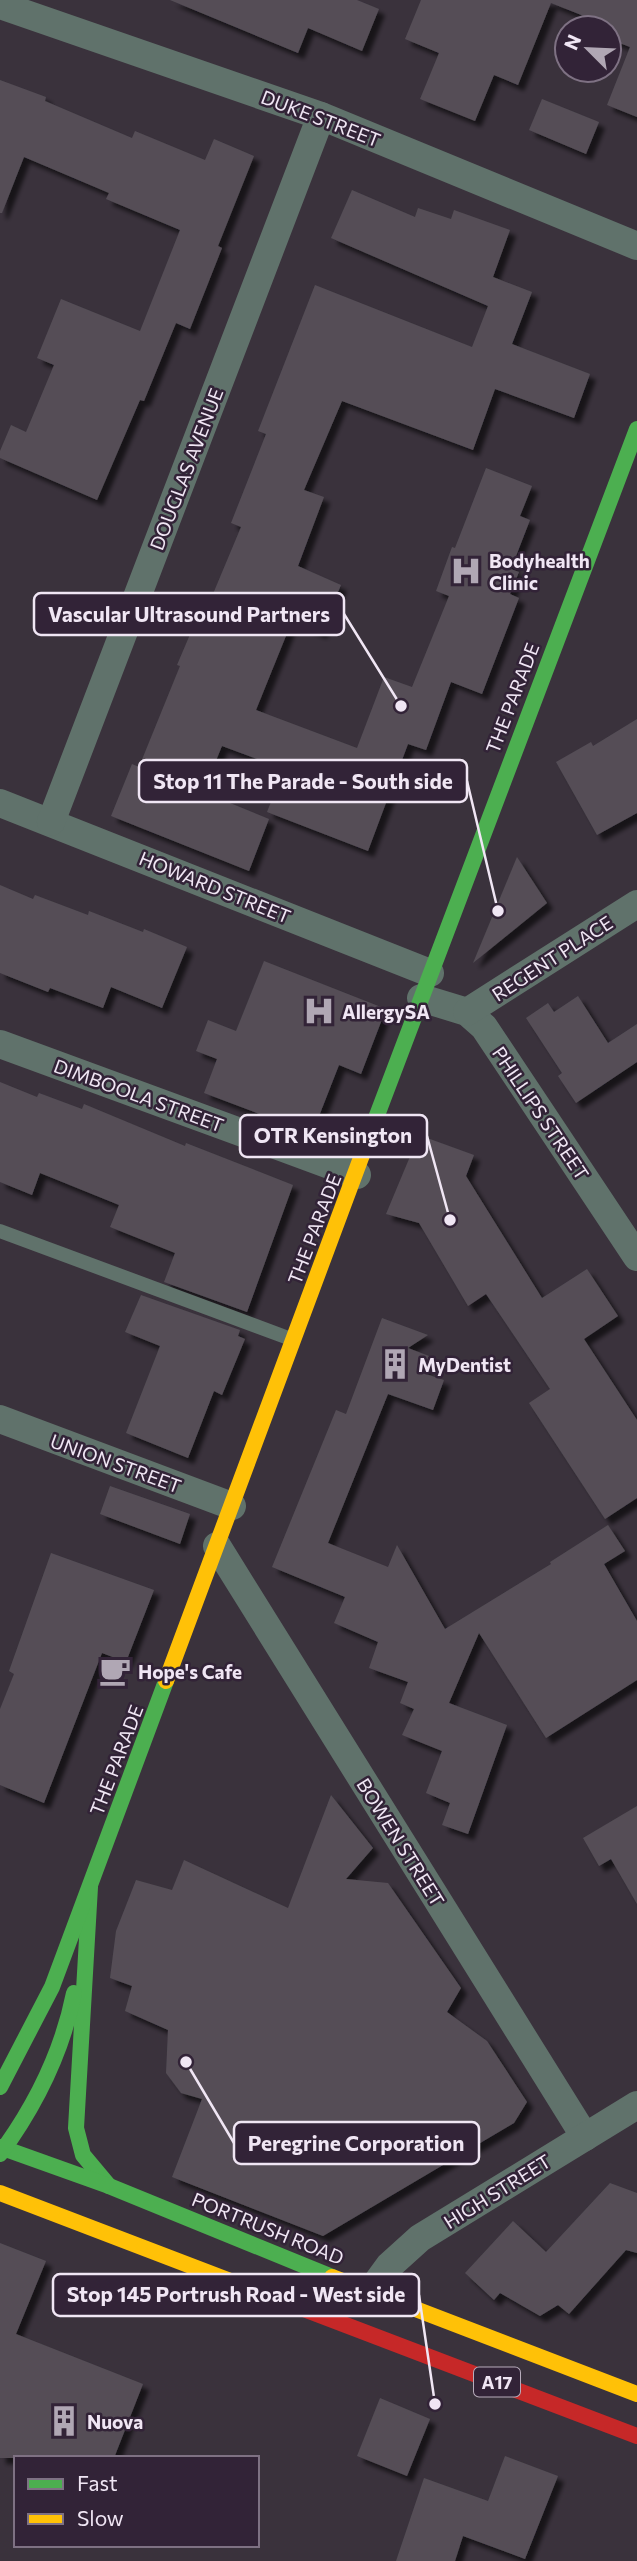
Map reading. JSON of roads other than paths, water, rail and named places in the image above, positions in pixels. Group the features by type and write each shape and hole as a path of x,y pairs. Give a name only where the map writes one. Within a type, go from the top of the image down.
{"main road":[{"name":"THE PARADE","path":"0,2087 52,1987 637,429"},
{"name":"THE PARADE","path":"2,2150 32,2104 59,2053 72,2004 90,1887"},
{"path":"90,1887 76,2127 83,2155 109,2186"},
{"name":"PORTRUSH ROAD","path":"2,2150 109,2186 364,2311 637,2436"},
{"name":"PORTRUSH ROAD","path":"0,2193 364,2311 637,2394"}],"street":[{"name":"DUKE STREET","path":"0,5 321,116 637,246"},
{"name":"DOUGLAS AVENUE","path":"51,822 321,116"},
{"name":"HOWARD STREET","path":"0,803 51,822 426,986"},
{"name":"REGENT PLACE","path":"467,1012 637,904"},
{"name":"PHILLIPS STREET","path":"426,986 467,1012 484,1027 637,1257"},
{"name":"DIMBOOLA STREET","path":"0,1044 357,1175"},
{"name":"UNION STREET","path":"0,1419 232,1506"},
{"name":"BOWEN STREET","path":"218,1546 585,2137"},
{"name":"HIGH STREET","path":"364,2311 389,2266 420,2238 637,2105"}],"lane":[{"path":"0,1231 294,1340"}],"place":[{"name":"Bodyhealth Clinic","path":"466,571"},
{"name":"Vascular Ultrasound Partners","path":"401,706"},
{"name":"Stop 11 The Parade - South side","path":"498,911"},
{"name":"AllergySA","path":"319,1011"},
{"name":"OTR Kensington","path":"450,1220"},
{"name":"MyDentist","path":"395,1364"},
{"name":"Hope's Cafe","path":"115,1671"},
{"name":"Peregrine Corporation","path":"186,2062"},
{"name":"Stop 145 Portrush Road - West side","path":"435,2404"},
{"name":"Nuova","path":"64,2421"}]}
